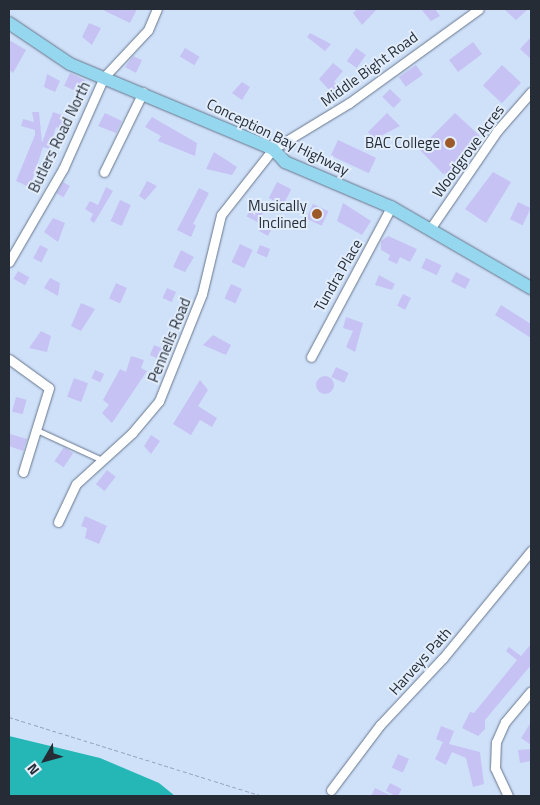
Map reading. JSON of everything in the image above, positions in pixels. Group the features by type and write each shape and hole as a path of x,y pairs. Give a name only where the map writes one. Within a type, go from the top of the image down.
{"main road":[{"name":"Conception Bay Highway","path":"9,23 70,64 143,92 273,149 285,162 391,207 531,288"}],"street":[{"name":"Butlers Road North","path":"9,262 62,169 104,77 148,30 157,9"},
{"name":"Middle Bight Road","path":"273,149 349,103 479,9"},
{"path":"104,172 143,92"},
{"name":"Woodgrove Acres","path":"430,229 497,131 531,92"},
{"name":"Pennells Road","path":"58,522 76,484 100,459 132,434 159,401 202,294 221,215 273,149"},
{"name":"Tundra Place","path":"311,357 391,207"},
{"path":"9,360 48,388 23,472"},
{"name":"Harveys Path","path":"331,790 380,725 443,658 531,551"},
{"path":"508,796 495,768 496,742 505,722 531,691"}],"lane":[{"path":"37,430 100,459"}],"path":[{"path":"9,716 262,796"}],"shaded area":[{"path":"9,736 100,758 159,783 175,796 9,796"}],"building":[{"path":"101,9 137,9 130,23"},
{"path":"357,9 377,9 362,25 353,13"},
{"path":"421,9 435,9 440,16 431,21"},
{"path":"504,9 528,9 516,20"},
{"path":"89,23 101,28 92,45 82,37"},
{"path":"310,33 331,44 325,51 307,37"},
{"path":"531,37 531,59 520,49"},
{"path":"9,40 26,50 13,73 9,70"},
{"path":"473,42 482,54 458,72 449,60"},
{"path":"185,48 200,57 194,65 180,57"},
{"path":"356,48 366,55 357,68 347,61"},
{"path":"133,56 142,60 136,73 125,67"},
{"path":"333,63 343,71 334,82 341,88 334,95 319,79"},
{"path":"416,65 423,75 406,87 399,77"},
{"path":"502,65 521,83 502,103 483,85"},
{"path":"70,73 85,80 79,93 64,86"},
{"path":"47,74 60,81 55,92 44,87"},
{"path":"242,82 250,87 242,100 232,93"},
{"path":"390,89 401,100 394,108 382,97"},
{"path":"32,112 39,112 42,143 53,112 68,117 64,130 56,127 49,149 43,147 32,181 36,182 29,187 16,181 35,135 35,130 21,126 23,119 34,122"},
{"path":"105,113 122,121 116,133 98,126"},
{"path":"387,113 400,126 375,139 368,132"},
{"name":"BAC College","path":"455,113 480,136 451,172 443,174 419,149"},
{"path":"152,117 197,143 195,156 158,141 161,136 145,127"},
{"path":"338,140 376,158 369,173 331,155"},
{"path":"214,152 237,167 232,175 206,169"},
{"path":"493,172 511,182 486,223 465,209"},
{"path":"147,181 157,186 145,200 139,196"},
{"path":"63,182 70,186 63,197 56,193"},
{"path":"277,182 291,189 283,205 269,198"},
{"path":"106,187 113,191 94,223 90,220 93,214 85,209 90,201 98,205"},
{"path":"199,188 209,193 193,224 196,225 191,237 177,230"},
{"path":"120,200 131,205 122,226 111,221"},
{"path":"518,202 531,208 523,225 510,219"},
{"path":"343,203 371,221 362,235 337,221"},
{"path":"253,204 265,210 258,222 247,216"},
{"name":"Musically Inclined","path":"313,204 328,211 322,226 306,219"},
{"path":"53,218 65,223 58,242 44,232"},
{"path":"263,224 272,229 268,236 259,231"},
{"path":"388,236 417,249 410,262 400,257 397,264 388,260 390,255 381,250 381,241"},
{"path":"240,244 253,250 244,268 232,262"},
{"path":"40,245 48,249 41,262 33,258"},
{"path":"260,245 270,249 267,257 257,253"},
{"path":"181,250 194,257 185,272 173,267"},
{"path":"426,258 441,265 437,275 421,268"},
{"path":"18,271 29,277 25,285 14,279"},
{"path":"456,272 470,279 465,289 451,282"},
{"path":"379,275 395,284 392,290 375,285"},
{"path":"50,278 60,283 58,296 44,288"},
{"path":"116,283 127,288 120,303 109,299"},
{"path":"231,284 242,289 235,303 224,299"},
{"path":"167,288 176,292 172,302 163,298"},
{"path":"403,294 411,298 405,310 397,306"},
{"path":"81,303 95,309 81,331 71,326"},
{"path":"501,305 531,324 531,338 495,315"},
{"path":"346,317 363,323 355,352 346,347 353,331 343,328"},
{"path":"41,331 51,336 47,352 29,348"},
{"path":"213,335 231,345 226,355 203,345"},
{"path":"154,345 169,351 165,361 150,355"},
{"path":"131,356 144,360 141,368 147,371 112,423 102,413 109,405 103,400 120,369 126,372"},
{"path":"336,367 349,373 344,383 331,377"},
{"path":"95,370 104,374 100,382 91,378"},
{"path":"325,376 331,379 334,385 331,391 325,394 319,391 316,385 319,379"},
{"path":"74,378 88,383 81,402 67,397"},
{"path":"200,380 208,390 198,406 217,418 212,427 200,420 191,435 173,424"},
{"path":"16,397 27,400 23,414 12,411"},
{"path":"10,434 27,439 23,451 9,446"},
{"path":"151,435 160,441 151,454 144,446"},
{"path":"64,447 73,453 64,467 54,461"},
{"path":"107,470 116,477 105,491 96,484"},
{"path":"85,516 107,526 99,544 85,538 87,528 81,526"},
{"path":"531,644 531,665 485,720 485,729 478,736 462,728 470,712 474,713 517,660 506,651 509,647 521,656"},
{"path":"531,722 531,745 521,738"},
{"path":"441,726 454,731 449,744 480,752 484,784 473,787 466,758 452,752 446,765 435,759 443,742 436,739"},
{"path":"531,749 531,761 520,763 518,750"},
{"path":"398,754 409,759 403,773 392,768"},
{"path":"390,783 402,789 398,796 386,791"},
{"path":"375,788 392,796 371,796"}],"place":[{"name":"BAC College","path":"450,143"},
{"name":"Musically Inclined","path":"317,214"}]}
